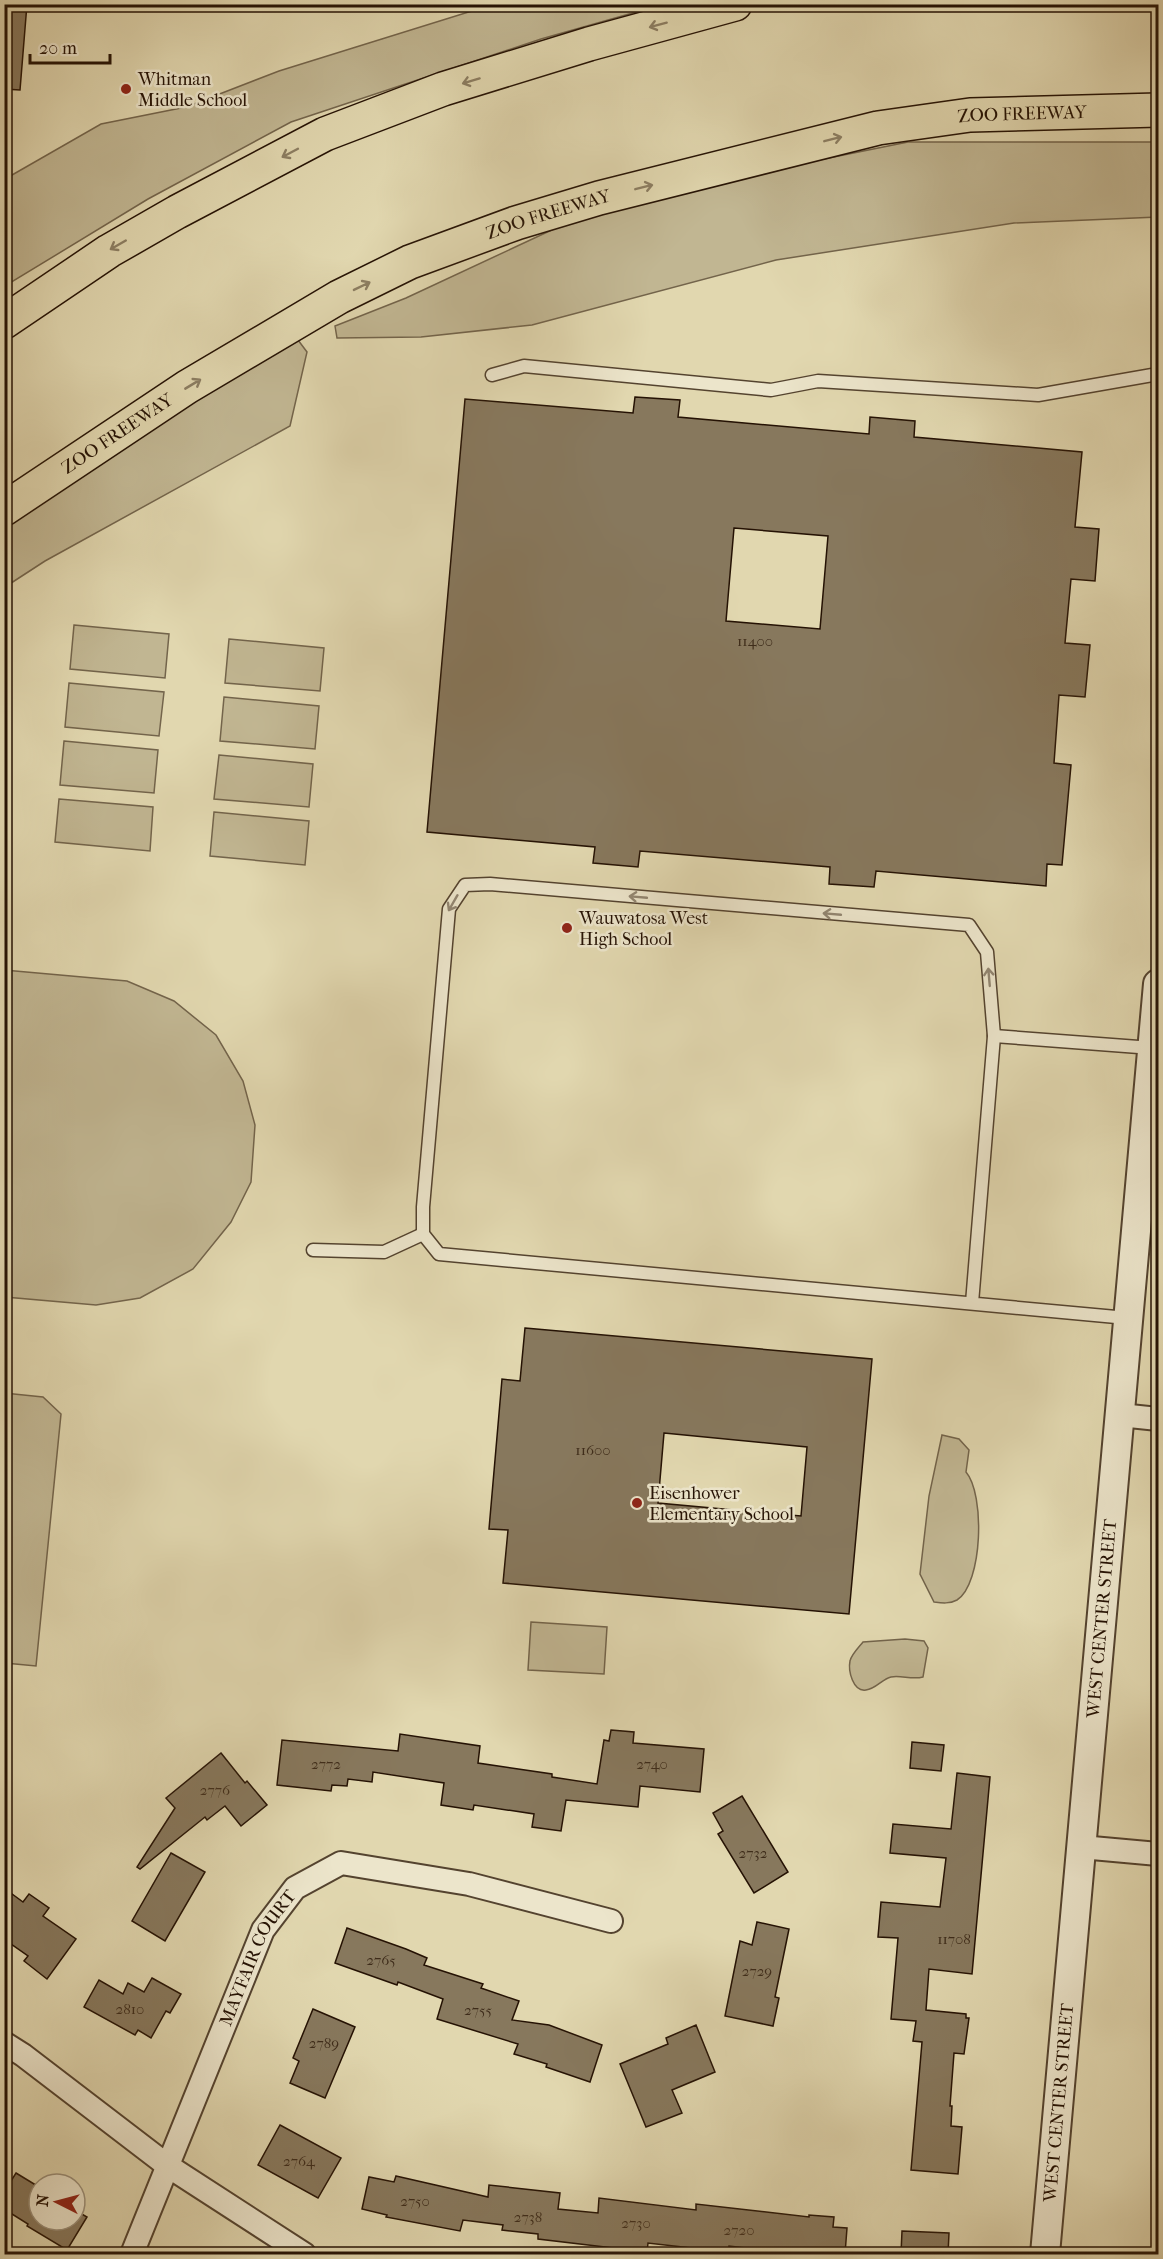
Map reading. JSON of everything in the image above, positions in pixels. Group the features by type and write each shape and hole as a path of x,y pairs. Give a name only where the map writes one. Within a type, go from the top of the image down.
{"highway":[{"path":"4,322 109,251 177,212 325,135 454,86 589,44 735,4"},
{"name":"ZOO FREEWAY","path":"4,509 187,387 339,297 410,262 516,223 600,198 878,128 970,116 1158,110"}],"street":[{"name":"WEST CENTER STREET","path":"1045,2254 1158,984"},
{"path":"1120,1415 1158,1419"},
{"path":"1081,1847 1158,1854"},
{"name":"MAYFAIR COURT","path":"132,2254 263,1930 295,1888 341,1863 469,1884 611,1921"},
{"path":"4,2043 23,2055 168,2166 304,2254"}],"lane":[{"path":"492,375 524,366 771,390 818,381 1038,395 1158,374"},
{"path":"972,1303 994,1036 987,952 969,926 490,884 465,885 448,909 424,1196 423,1234 439,1254 1127,1318"},
{"path":"994,1036 1152,1048"},
{"path":"313,1250 384,1252 423,1234"}],"shaded area":[{"path":"491,5 661,5 541,39 291,122 148,199 5,286 5,179 101,124 186,107 279,71"},
{"path":"908,142 1158,142 1158,217 1014,223 776,260 532,325 421,337 337,338 335,326 406,298 586,214 734,177"},
{"path":"295,336 307,352 290,426 45,561 5,587 5,525"},
{"path":"74,625 169,634 165,678 70,669"},
{"path":"229,639 324,648 320,691 225,683"},
{"path":"69,683 164,692 159,736 65,727"},
{"path":"224,697 319,706 315,749 220,741"},
{"path":"64,741 158,750 154,793 60,785"},
{"path":"219,755 313,764 309,807 214,799"},
{"path":"59,799 153,807 150,851 55,842"},
{"path":"214,812 309,821 305,865 210,856"},
{"path":"4,970 127,981 174,1001 216,1035 243,1081 255,1125 251,1182 231,1222 193,1269 140,1298 96,1305 5,1297"},
{"path":"4,1393 43,1397 61,1414 36,1666 5,1663"},
{"path":"942,1435 959,1439 969,1450 966,1472 972,1483 978,1518 976,1558 972,1576 966,1591 957,1600 946,1603 934,1602 920,1574 929,1496"},
{"path":"531,1622 607,1627 604,1674 528,1670"},
{"path":"905,1639 924,1641 928,1648 923,1677 891,1677 870,1689 858,1688 851,1675 850,1661 863,1642"}],"building":[{"path":"4,4 27,4 20,90 4,89"},
{"path":"635,397 680,400 678,417 869,434 870,417 915,421 914,437 1082,452 1075,527 1099,529 1095,581 1071,579 1065,643 1090,645 1085,697 1059,695 1054,763 1071,765 1062,865 1047,864 1046,886 876,871 874,887 829,884 830,867 640,851 638,867 593,863 595,847 427,832 465,399 633,413","holes":["734,528 828,536 820,629 726,621"]},
{"path":"525,1328 872,1359 849,1614 503,1583 508,1530 489,1529 502,1379 520,1381","holes":["664,1433 807,1447 801,1516 658,1503"]},
{"path":"611,1730 634,1732 633,1743 704,1749 700,1792 640,1786 638,1807 566,1800 561,1831 532,1827 534,1814 474,1805 473,1810 441,1805 444,1783 373,1772 372,1782 348,1779 347,1786 332,1785 331,1791 277,1785 282,1740 398,1751 400,1734 480,1746 478,1763 552,1774 552,1777 597,1784 604,1740 609,1741"},
{"path":"912,1742 944,1745 941,1771 910,1768"},
{"path":"221,1753 245,1783 247,1781 267,1805 241,1826 225,1806 207,1820 205,1817 140,1869 137,1867 175,1808 166,1798"},
{"path":"957,1773 990,1777 972,1974 929,1969 926,2010 966,2014 966,2018 969,2018 964,2054 954,2053 950,2106 952,2106 951,2126 962,2127 958,2174 911,2170 922,2042 913,2041 916,2021 891,2019 898,1938 878,1937 881,1902 940,1907 946,1858 890,1853 893,1824 951,1829"},
{"path":"742,1796 788,1872 754,1893 718,1834 723,1831 713,1813"},
{"path":"171,1853 205,1872 165,1941 132,1921"},
{"path":"4,1888 23,1902 29,1894 49,1908 43,1916 76,1939 47,1979 24,1961 28,1956 4,1939"},
{"path":"757,1922 789,1929 775,1997 779,1998 773,2026 725,2016 740,1941 752,1945"},
{"path":"347,1928 427,1958 424,1965 483,1984 481,1988 519,2001 512,2020 549,2025 602,2045 590,2082 546,2067 547,2064 514,2054 518,2044 437,2019 443,1999 398,1982 397,1985 335,1963"},
{"path":"152,1978 181,1994 170,2013 166,2011 151,2038 138,2030 135,2035 84,2007 99,1980 123,1994 128,1983 144,1992"},
{"path":"313,2009 355,2027 325,2098 290,2083 299,2061 293,2058"},
{"path":"696,2025 715,2072 672,2090 682,2113 646,2127 620,2064 668,2044 666,2038"},
{"path":"280,2125 341,2158 318,2198 258,2165"},
{"path":"16,2173 27,2180 27,2223 4,2209 4,2192"},
{"path":"396,2176 488,2197 489,2185 560,2193 558,2209 598,2213 599,2198 696,2210 696,2204 809,2217 809,2215 834,2217 833,2227 847,2228 845,2254 800,2254 729,2246 728,2254 691,2254 691,2248 648,2243 647,2252 538,2239 538,2234 502,2230 503,2225 463,2220 460,2231 386,2217 387,2215 362,2209 369,2177 394,2182"},
{"path":"902,2231 949,2233 948,2254 901,2254"},
{"path":"37,2232 78,2232 67,2250"}],"place":[{"name":"Whitman Middle School","path":"126,89"},
{"name":"Wauwatosa West High School","path":"567,928"},
{"name":"Eisenhower Elementary School","path":"637,1503"}]}
